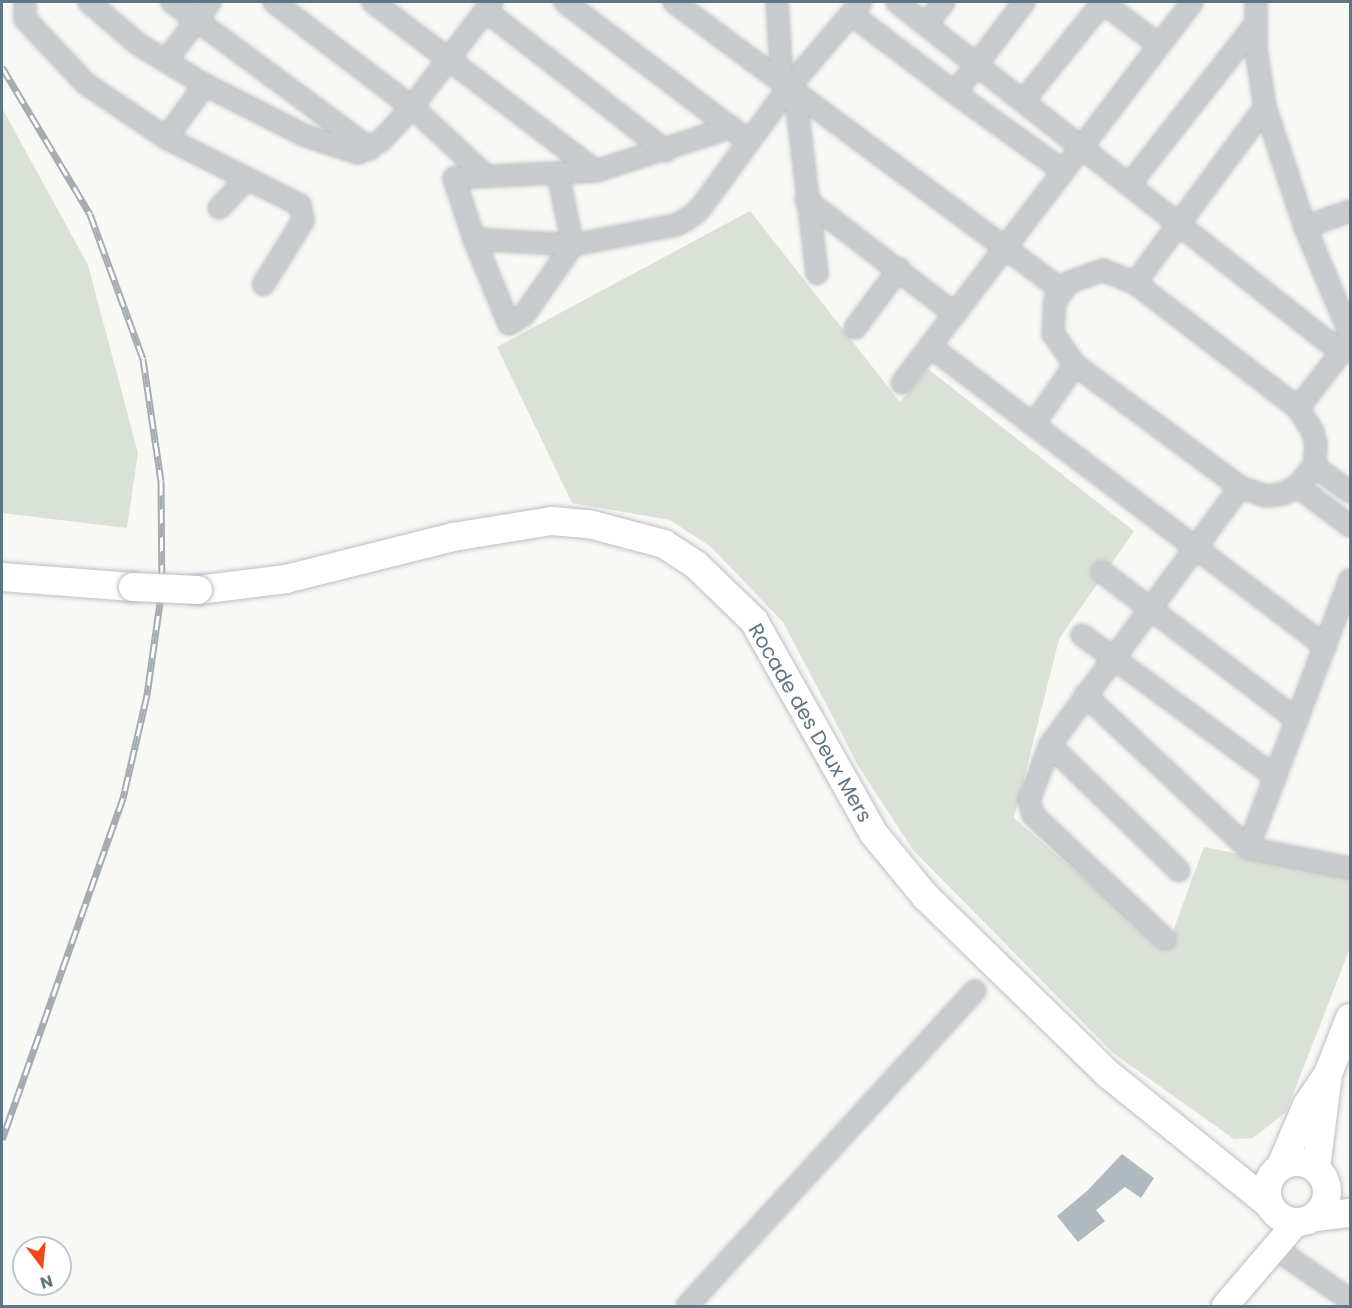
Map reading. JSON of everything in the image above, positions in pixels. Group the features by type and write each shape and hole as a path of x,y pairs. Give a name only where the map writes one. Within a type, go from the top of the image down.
{"highway":[{"name":"Rocade des Deux Mers","path":"2,577 198,590 286,579 465,534 552,521 589,524 664,544 696,565 754,621 874,834 926,897 1107,1074 1203,1149 1285,1201 1350,1214"},
{"path":"1285,1201 1307,1105 1328,1074 1350,1018"},
{"path":"1285,1201 1327,1198 1320,1172 1328,1074"},
{"path":"1285,1201 1297,1162 1350,1184"}],"main road":[{"path":"1225,1306 1268,1258 1285,1201"}],"street":[{"path":"25,2 25,20 55,56 85,83 166,138 300,205 304,212 303,221 263,285"},
{"path":"89,2 111,23 205,85 276,122 349,152 371,148 412,107 489,6 666,151"},
{"path":"172,2 371,148"},
{"path":"166,61 210,2"},
{"path":"274,2 412,107 486,176"},
{"path":"565,2 732,127 748,144"},
{"path":"674,2 1062,290"},
{"path":"777,2 817,274"},
{"path":"897,2 978,63 1177,222 1348,345"},
{"path":"926,25 944,2"},
{"path":"955,93 1024,2"},
{"path":"1024,100 1102,2 1159,45"},
{"path":"902,383 1003,247 1192,2"},
{"path":"1256,2 1254,26 1265,107 1348,345"},
{"path":"381,4 450,60 596,171"},
{"path":"474,240 573,245 676,225 687,219 699,210 789,87 856,8 955,93 1062,170"},
{"path":"1129,185 1254,26"},
{"path":"166,138 205,85"},
{"path":"1135,283 1177,222 1265,107"},
{"path":"558,175 573,245 524,315 512,324 503,317 454,180 486,176 558,175 596,171 666,151 732,127"},
{"path":"219,208 247,179"},
{"path":"806,200 955,314"},
{"path":"1305,227 1350,211"},
{"path":"855,328 899,269"},
{"path":"1103,270 1135,283 1298,408 1313,432 1314,466 1298,486 1283,494 1266,496 1240,487 1075,365 1052,331 1055,301 1062,290 1070,282 1103,270"},
{"path":"1298,408 1348,345"},
{"path":"931,346 1325,646"},
{"path":"1033,425 1075,365"},
{"path":"1314,466 1350,492"},
{"path":"1298,486 1350,526"},
{"path":"1165,939 1033,816 1029,800 1050,746 1085,695 1240,487"},
{"path":"1102,572 1297,720"},
{"path":"1248,848 1350,580"},
{"path":"1082,635 1275,777"},
{"path":"1085,695 1248,848 1350,868"},
{"path":"1050,746 1179,871"},
{"path":"687,1306 975,991"},
{"path":"1268,1258 1350,1300"}],"shaded area":[{"path":"2,108 88,265 138,453 127,528 2,513"},
{"path":"750,211 900,402 928,369 1134,531 1059,639 1014,818 1166,950 1204,847 1350,876 1350,948 1286,1112 1253,1138 1234,1139 1113,1053 913,850 859,767 783,622 711,547 670,520 572,503 497,347"}],"building":[{"path":"1122,1154 1154,1178 1141,1198 1125,1187 1096,1210 1105,1221 1078,1242 1057,1216 1087,1191"}],"railway":[{"path":"2,67 90,214 143,359 161,481 162,588 147,695 123,798 2,1139"}]}
